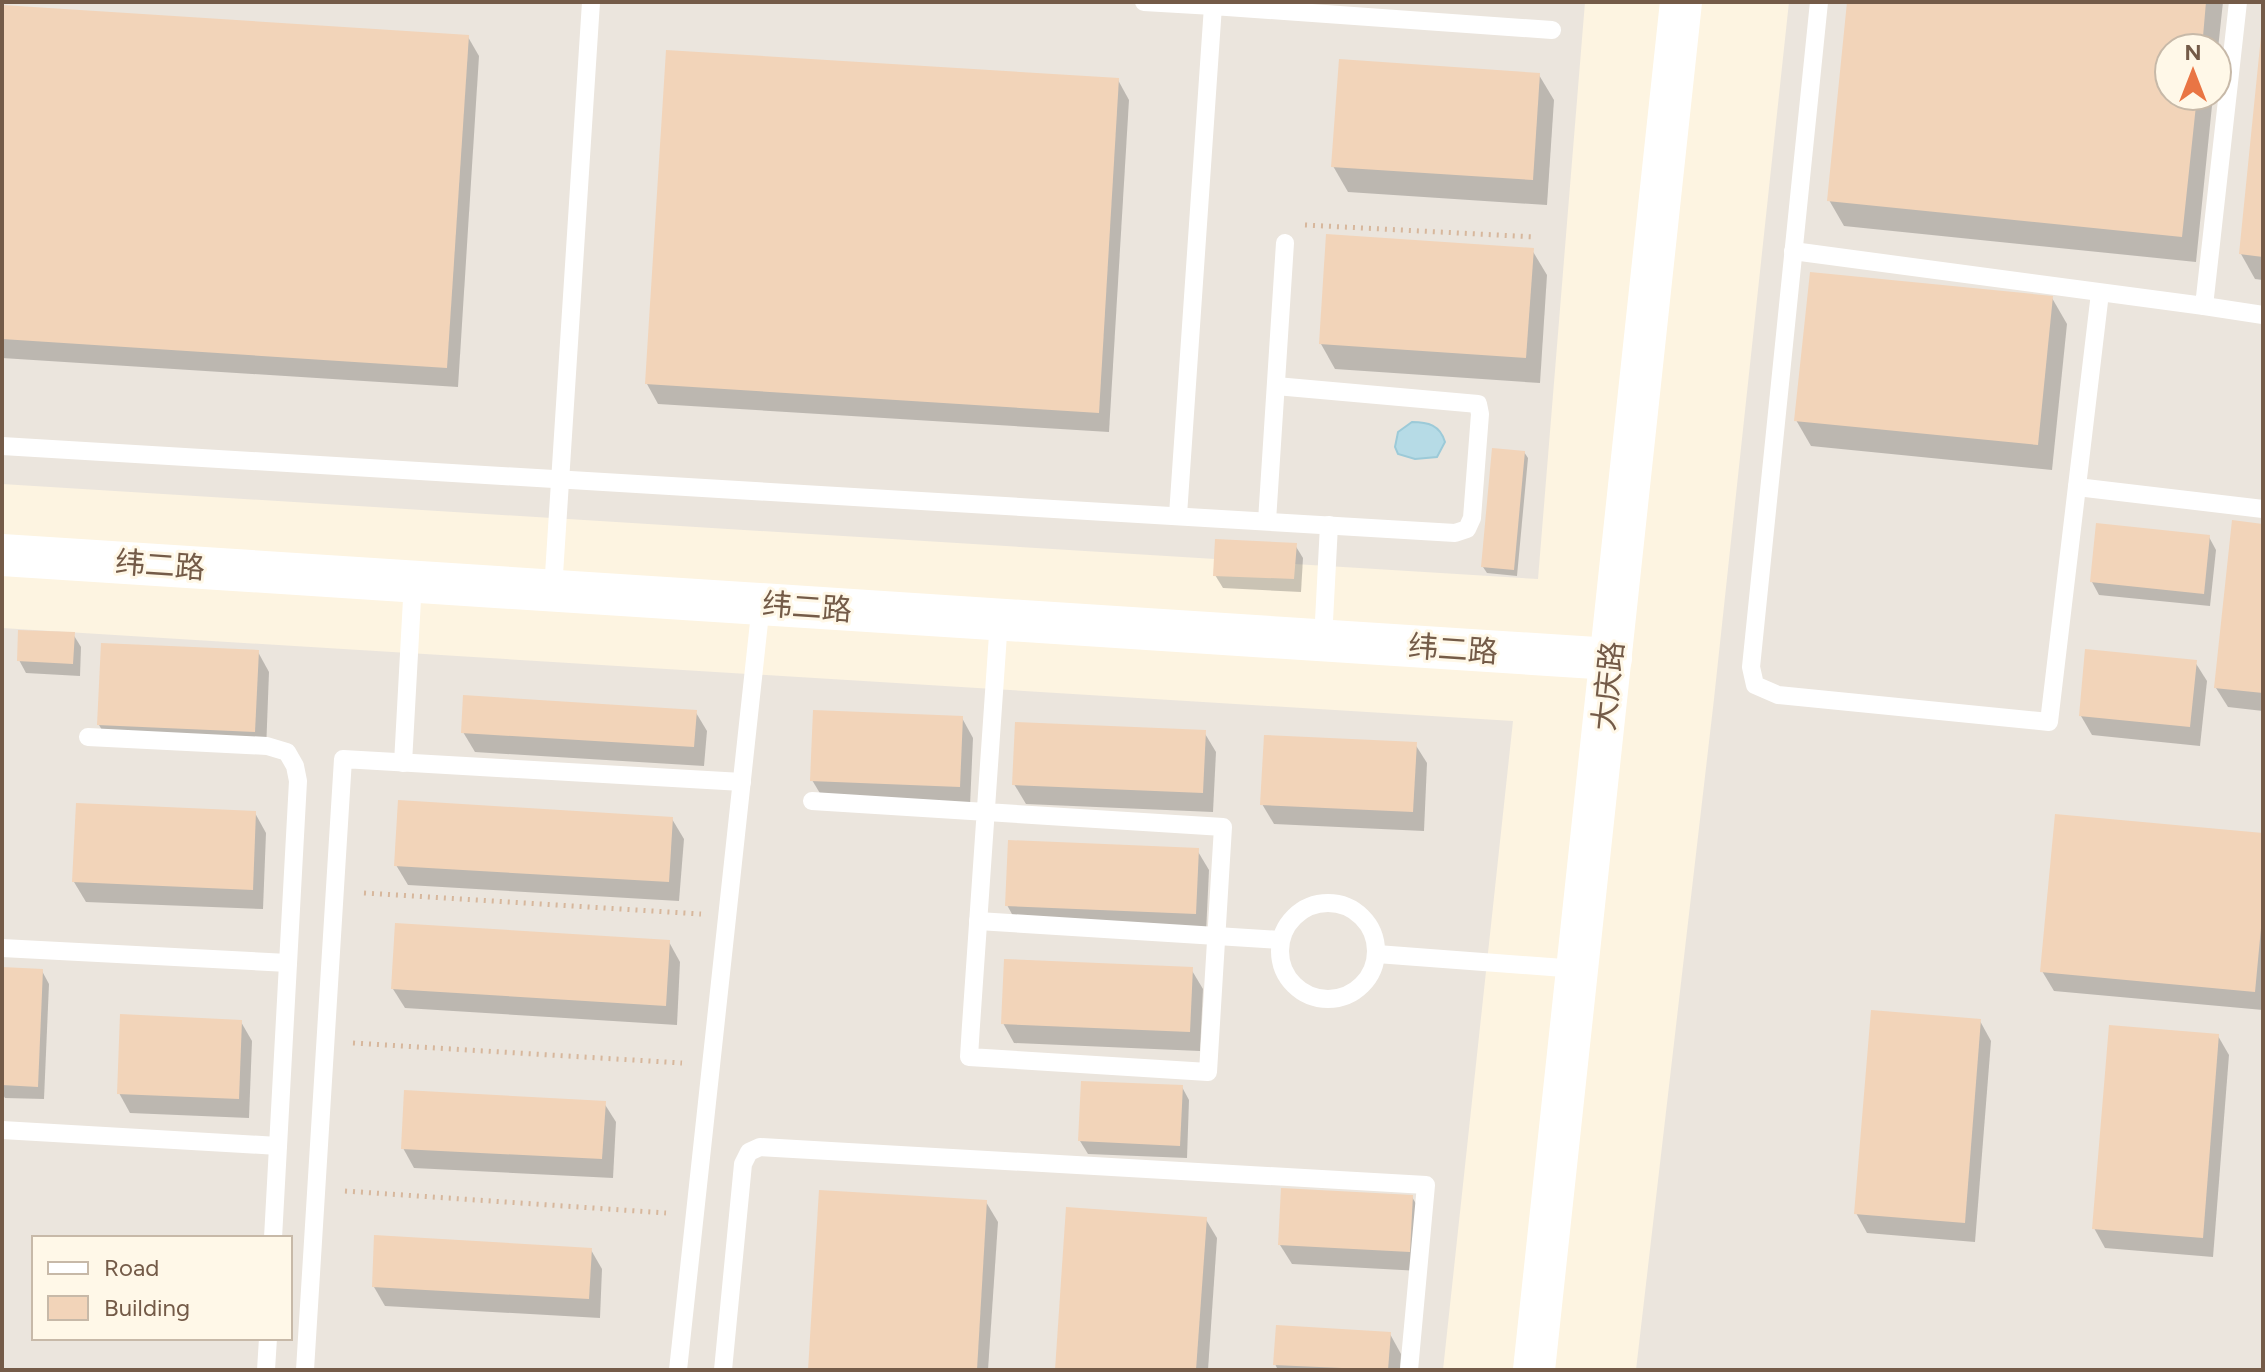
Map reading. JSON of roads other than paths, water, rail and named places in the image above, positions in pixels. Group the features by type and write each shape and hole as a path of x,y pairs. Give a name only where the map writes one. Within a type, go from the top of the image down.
{"street":[{"name":"大庆路","path":"1534,1370 1681,2"},
{"name":"纬二路","path":"2,555 1611,659"}],"lane":[{"path":"553,590 591,2"},
{"path":"1144,2 1213,4 1552,30"},
{"path":"1441,22 1443,2"},
{"path":"1819,2 1751,667 1755,685 1778,695 2049,722 2100,293"},
{"path":"2204,306 2238,2"},
{"path":"1178,515 1213,4"},
{"path":"1267,521 1285,243"},
{"path":"1793,251 2263,315"},
{"path":"2,446 1455,533 1467,529 1472,518 1480,414 1478,404 1465,400 1276,386"},
{"path":"2077,487 2263,509"},
{"path":"1323,640 1329,525"},
{"path":"403,763 413,581"},
{"path":"678,1370 761,604"},
{"path":"812,801 985,812 1223,827 1208,1072 969,1057 985,812 999,620"},
{"path":"88,737 267,746 287,752 295,766 298,781 273,1236"},
{"path":"305,1370 343,759 742,782"},
{"path":"1342,904 1368,923 1377,954 1366,981 1355,991 1342,998 1313,998 1290,981 1282,969 1280,940 1286,925 1311,905 1342,904"},
{"path":"978,921 1280,940"},
{"path":"2,948 288,963"},
{"path":"1377,954 1578,969"},
{"path":"2,1130 278,1146"},
{"path":"723,1370 743,1164 749,1152 760,1147 1426,1185 1409,1370"},
{"path":"266,1370 268,1340"}],"water":[{"path":"1412,422 1428,424 1440,432 1445,442 1437,457 1415,459 1398,454 1395,447 1398,432"}]}
